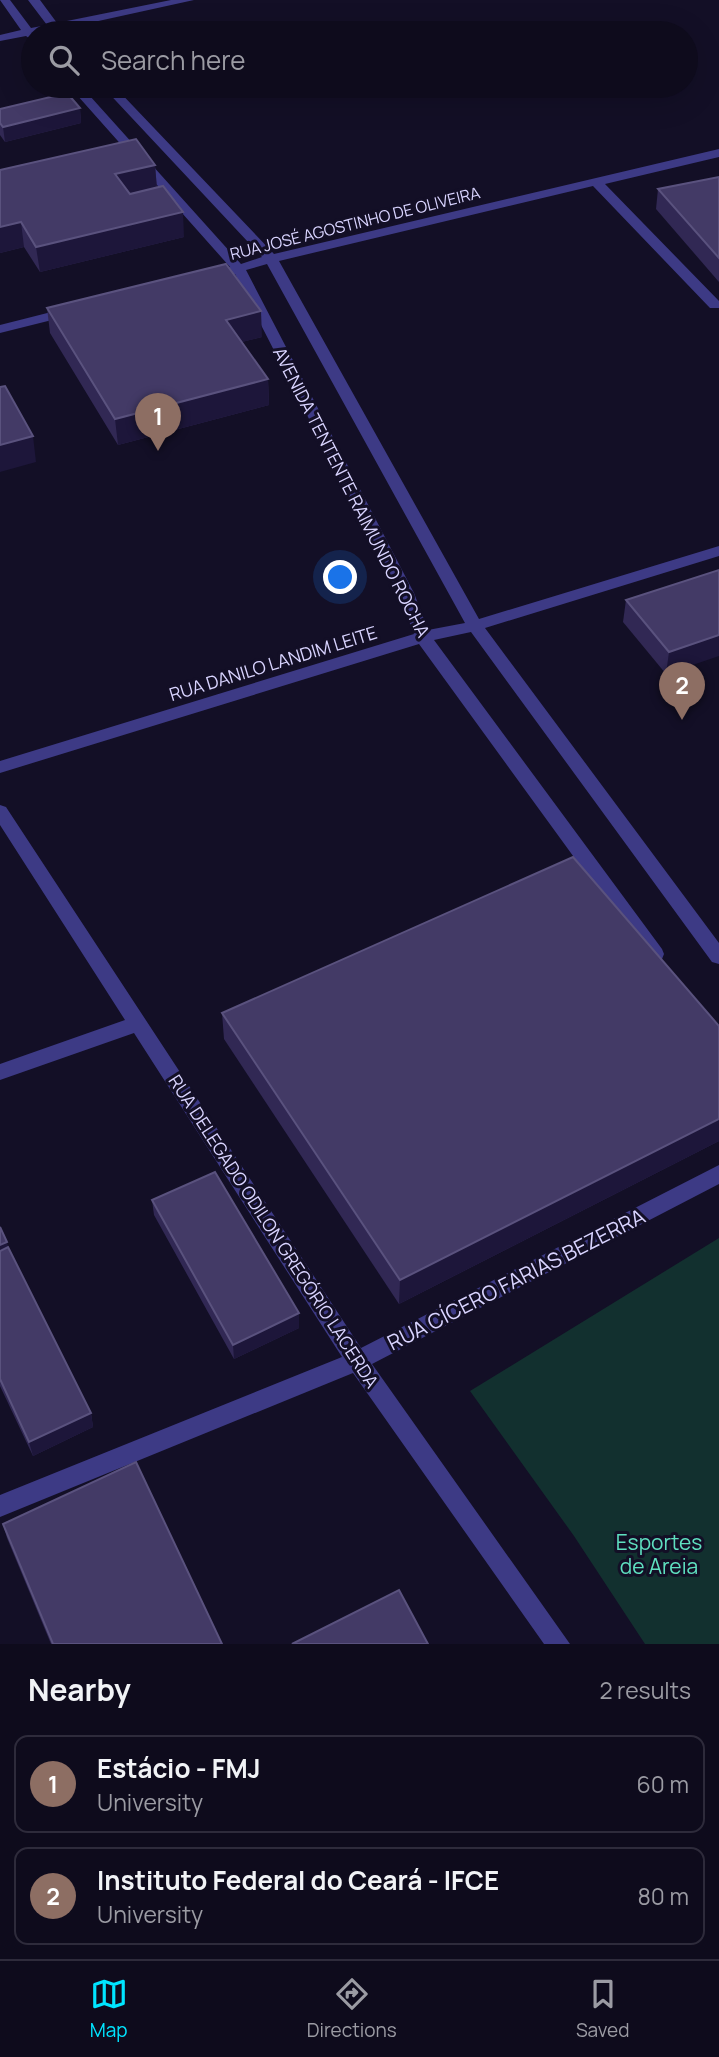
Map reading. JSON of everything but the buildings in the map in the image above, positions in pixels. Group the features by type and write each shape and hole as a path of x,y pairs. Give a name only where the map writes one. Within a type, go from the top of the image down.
{"street":[{"path":"4,0 21,23"},
{"path":"34,0 49,21"},
{"path":"96,21 188,0"},
{"path":"0,38 21,36"},
{"name":"AVENIDA TENTENTE RAIMUNDO ROCHA","path":"86,98 239,270 406,593 424,637 662,964"},
{"name":"AVENIDA TENTENTE RAIMUNDO ROCHA","path":"119,98 271,260 475,626 719,957"},
{"name":"RUA JOSÉ AGOSTINHO DE OLIVEIRA","path":"212,276 719,153"},
{"path":"597,183 715,305"},
{"path":"0,329 80,309"},
{"name":"RUA DANILO LANDIM LEITE","path":"0,767 424,637 475,626 719,551"},
{"name":"RUA DELEGADO ODILON GREGÓRIO LACERDA","path":"0,811 357,1361 558,1644"},
{"path":"0,1072 139,1023"},
{"name":"RUA CÍCERO FARIAS BEZERRA","path":"0,1506 357,1361 719,1174"}],"green space":[{"name":"Esportes de Areia","path":"719,1238 719,1644 645,1644 574,1536 470,1391"}],"place":[{"name":"Estácio - FMJ","path":"158,451"},
{"name":"Instituto Federal do Ceará - IFCE","path":"682,720"}]}
